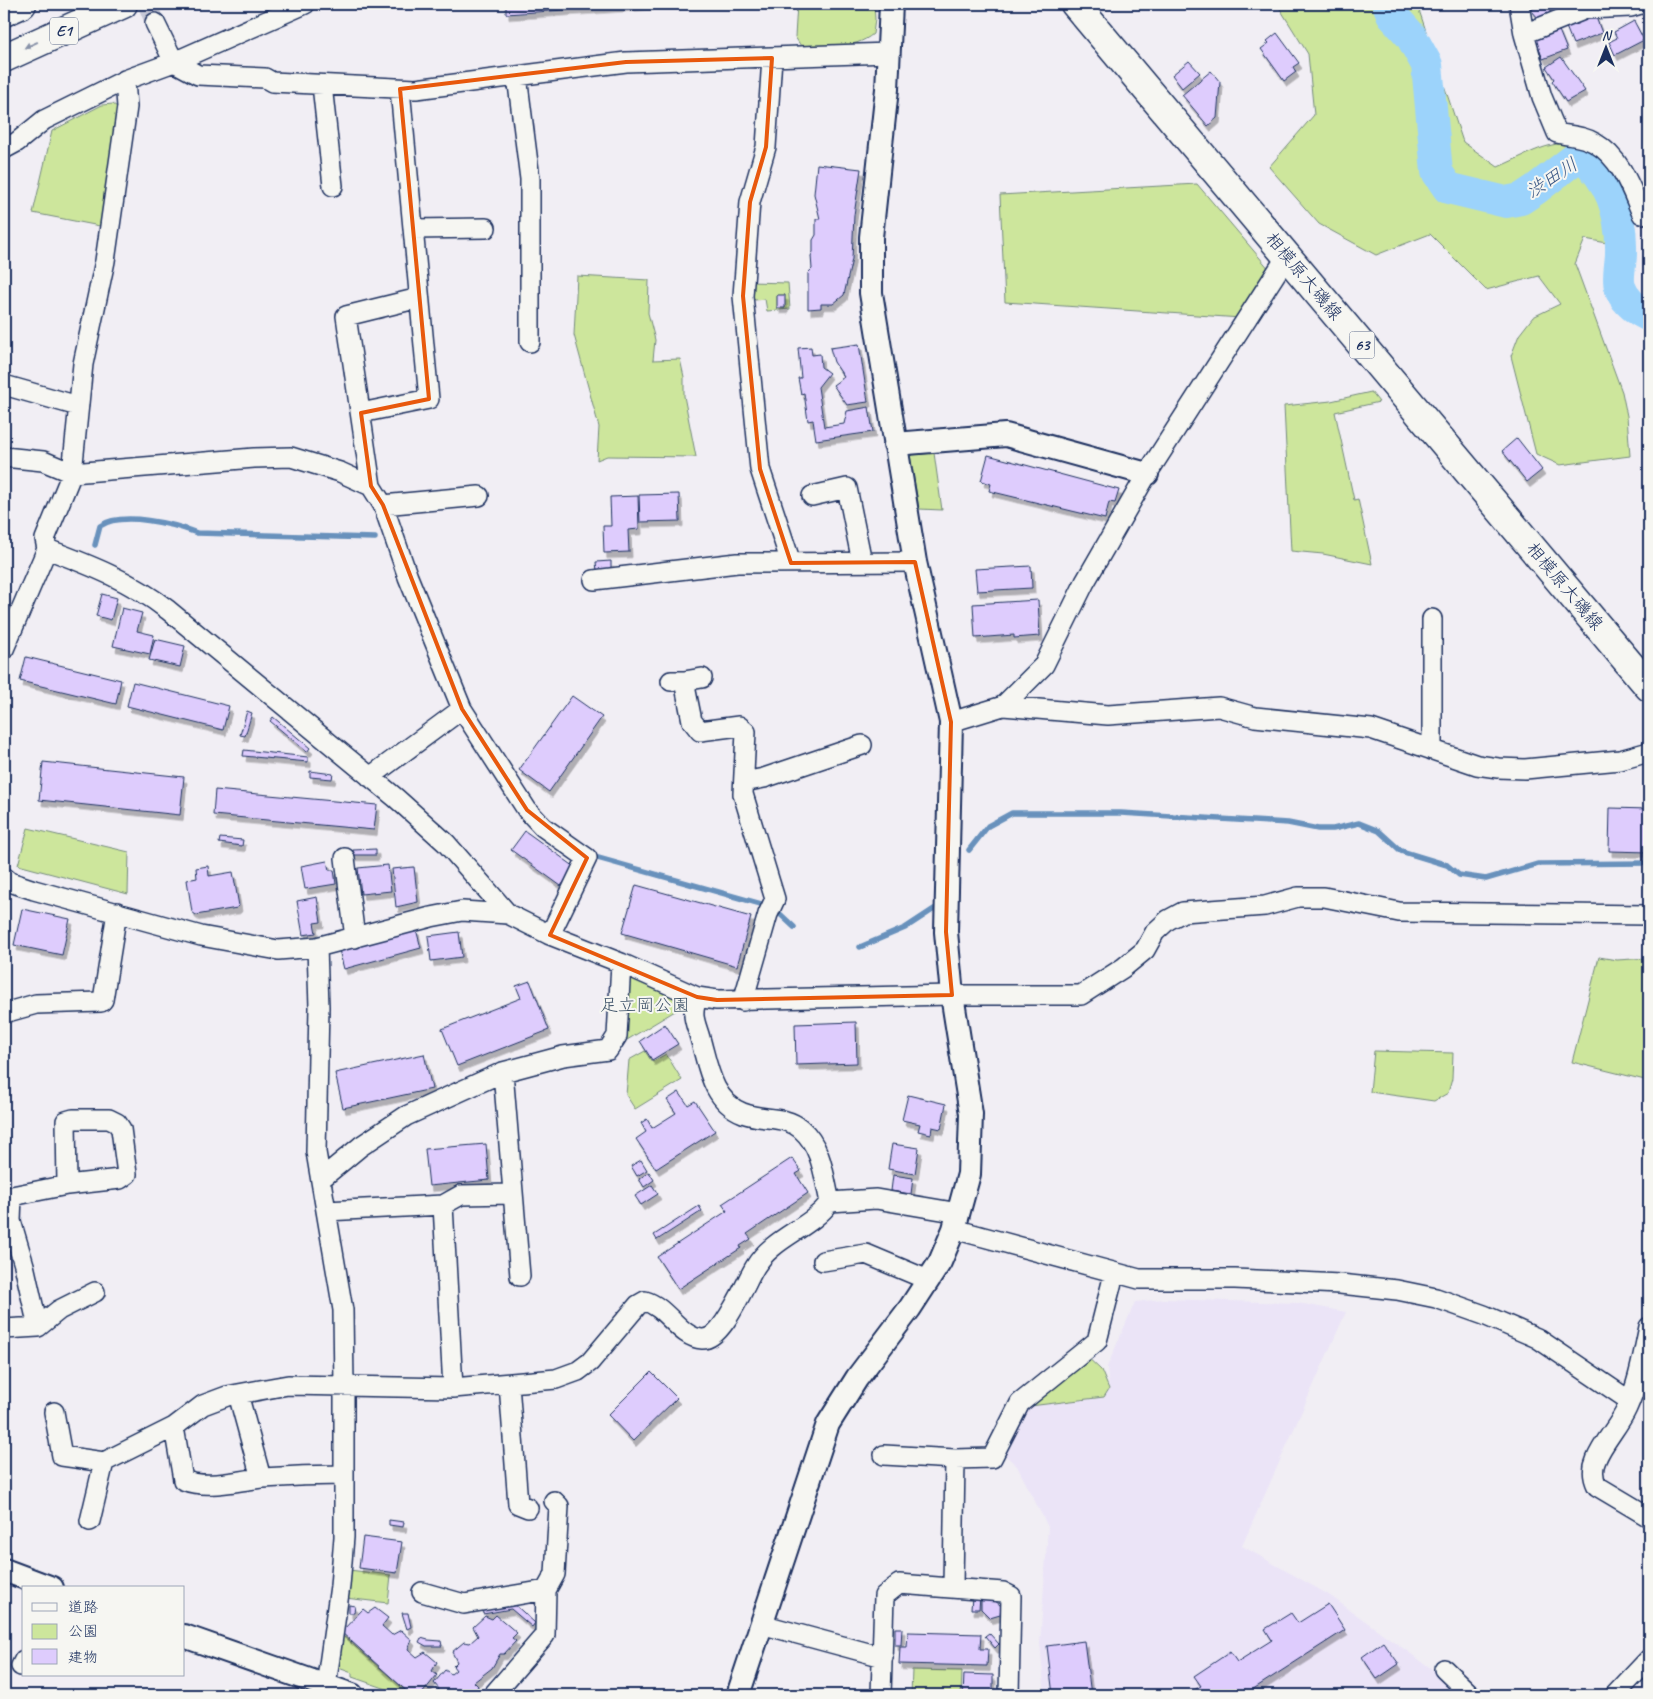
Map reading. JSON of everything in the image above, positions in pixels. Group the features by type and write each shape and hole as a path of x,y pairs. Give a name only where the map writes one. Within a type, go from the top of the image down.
{"main road":[{"path":"4,12 22,4"},
{"name":"E1","path":"4,58 124,4"},
{"name":"相模原大磯線","path":"1075,4 1649,687"}],"street":[{"path":"4,149 17,142 44,120 125,80 174,62 305,4"},
{"path":"738,1695 828,1424 857,1378 940,1262 957,1221 969,1174 971,1114 952,995 946,932 952,722 915,562 870,293 871,237 889,53 891,4"},
{"path":"1519,4 1524,34 1542,97 1557,133 1595,142 1609,154 1623,171 1642,214"},
{"path":"1524,34 1586,9 1631,7 1641,4"},
{"path":"155,23 174,62 198,75 265,78 272,82 400,89 626,62 889,53"},
{"path":"772,58 766,147 750,202 743,296 760,469 792,563"},
{"path":"517,76 530,180 523,226 530,342"},
{"path":"4,649 47,549 45,539 72,473 83,364 105,261 127,107 125,80"},
{"path":"322,85 333,186"},
{"path":"361,413 428,399 400,89"},
{"path":"413,229 486,228"},
{"path":"1003,706 1044,665 1085,582 1147,474 1287,256"},
{"path":"419,298 339,318 361,413 371,486 383,505 408,578 462,709 527,810 543,827 587,858 550,935"},
{"path":"4,385 78,406"},
{"path":"895,444 1006,435 1147,474"},
{"path":"4,458 43,461 72,473 254,458 291,457 340,472 371,486"},
{"path":"812,496 847,488 862,562"},
{"path":"383,505 479,496"},
{"path":"47,549 122,579 148,594 370,777 446,843 508,914 550,935 621,963 697,997 743,1001 952,995 1080,995 1123,968 1145,950 1155,932 1168,920 1183,912 1265,906 1298,897 1324,897 1399,912 1649,915"},
{"path":"594,580 737,563 915,562"},
{"path":"1432,619 1432,750"},
{"path":"686,680 692,721 700,731 738,726 746,732 743,794 775,899 768,914 743,1001"},
{"path":"952,722 1003,706 1108,715 1219,707 1255,717 1371,729 1477,765 1525,769 1620,760 1649,752"},
{"path":"370,777 462,709"},
{"path":"744,782 764,778 831,748 862,745"},
{"path":"345,858 355,938"},
{"path":"4,877 10,882 34,890 202,936 262,949 317,947 431,916 462,911 508,914"},
{"path":"4,1013 36,1004 101,1002 103,1000 117,912"},
{"path":"317,947 319,1007 316,1152 343,1310 344,1387 344,1537 340,1586 326,1686"},
{"path":"321,1179 361,1146 406,1116 503,1072 563,1056 608,1050 617,1036 621,963"},
{"path":"697,997 693,1012 709,1073 717,1090 737,1110 752,1116 778,1118 800,1128 811,1140 818,1155 830,1202"},
{"path":"503,1072 520,1276"},
{"path":"38,1327 24,1265 11,1221 12,1196 67,1185"},
{"path":"326,1211 443,1205 461,1195 512,1194"},
{"path":"830,1202 876,1199 957,1221 1114,1274 1139,1279 1235,1278 1340,1284 1397,1290 1436,1298 1484,1315 1537,1338 1630,1401"},
{"path":"54,1412 62,1456 104,1462 174,1427 203,1405 238,1394 288,1386 338,1385 344,1387 453,1388 556,1379 578,1371 590,1362 638,1305 645,1302 694,1338 704,1340 715,1335 742,1294 755,1267 768,1251 787,1235 822,1213 830,1202"},
{"path":"443,1205 453,1388"},
{"path":"832,1255 866,1254 928,1280"},
{"path":"884,1455 955,1459 992,1458 1020,1403 1097,1341 1114,1274"},
{"path":"4,1329 38,1327 59,1310 95,1292"},
{"path":"1649,1327 1637,1384 1630,1401 1596,1460 1594,1479 1597,1486 1607,1493 1649,1517"},
{"path":"508,1384 518,1504 528,1508"},
{"path":"238,1394 262,1478"},
{"path":"174,1427 183,1480 220,1484 262,1478 344,1475"},
{"path":"953,1587 955,1459"},
{"path":"90,1521 104,1462"},
{"path":"493,1695 545,1635 546,1590 555,1574 559,1506 554,1501"},
{"path":"6,1576 46,1586"},
{"path":"881,1695 884,1596 899,1584 1003,1592 1011,1596 1009,1695"},
{"path":"422,1592 464,1604 546,1590"},
{"path":"761,1624 883,1658"},
{"path":"185,1636 352,1695"},
{"path":"1615,1695 1649,1659"},
{"path":"1444,1669 1470,1695"}],"highlighted area":[{"path":"772,58 766,147 750,202 743,296 760,469 791,563 915,562 951,722 946,932 952,995 717,1000 697,997 550,935 587,858 527,810 462,709 383,505 371,486 361,413 429,399 400,89 626,62"}],"shaded area":[{"path":"1164,1299 1298,1303 1346,1312 1242,1546 1329,1595 1432,1669 1460,1695 1045,1695 1040,1643 1048,1527 1017,1466 1004,1454 1026,1407 1104,1397 1109,1389 1107,1367 1135,1302"}],"green space":[{"path":"797,4 874,4 873,34 857,43 848,45 801,46 795,37"},
{"path":"1277,4 1417,4 1463,142 1498,167 1545,147 1569,143 1583,146 1595,152 1605,161 1620,186 1630,215 1607,243 1585,239 1575,264 1622,392 1627,416 1630,456 1560,465 1536,454 1511,356 1519,335 1533,317 1560,304 1539,276 1486,290 1430,234 1376,255 1319,224 1269,167 1314,115 1308,54"},
{"path":"113,104 121,110 105,227 33,213 52,131 102,105"},
{"path":"1197,184 1270,270 1241,318 1005,302 1000,195"},
{"path":"577,276 649,280 648,313 655,340 653,360 680,359 684,377 684,396 696,457 607,456 597,460 599,427 574,335"},
{"path":"749,282 788,283 790,309 767,311 765,299 755,300 752,298"},
{"path":"1371,392 1379,402 1335,412 1354,500 1358,499 1372,564 1323,554 1291,551 1284,406 1331,401"},
{"path":"934,453 942,510 919,509 910,455"},
{"path":"28,828 129,852 128,894 18,865"},
{"path":"1599,957 1617,960 1649,958 1649,1081 1572,1062"},
{"name":"足立岡公園","path":"635,977 687,1001 685,1005 622,1043 626,983"},
{"path":"645,1051 652,1062 666,1054 682,1080 635,1109 626,1095 629,1060"},
{"path":"1374,1051 1453,1053 1452,1079 1448,1093 1434,1101 1370,1092"},
{"path":"1084,1354 1101,1370 1109,1389 1104,1397 1022,1407"},
{"path":"349,1570 391,1575 388,1603 345,1598"},
{"path":"341,1634 411,1695 404,1695 352,1677 352,1673 336,1667"},
{"path":"912,1670 962,1671 961,1695 911,1695"}],"building":[{"path":"506,4 651,4 506,14"},
{"path":"1529,4 1548,4 1551,15 1538,18"},
{"path":"1594,12 1602,33 1573,44 1564,22"},
{"path":"1634,21 1644,40 1615,55 1609,42 1617,38 1614,32"},
{"path":"1558,28 1567,50 1543,59 1534,37"},
{"path":"1277,33 1299,63 1293,67 1296,72 1284,81 1261,49"},
{"path":"1561,57 1585,91 1566,102 1552,81 1554,79 1546,67"},
{"path":"1189,61 1200,73 1182,88 1172,75"},
{"path":"1211,71 1220,82 1217,118 1208,126 1182,95"},
{"path":"817,164 861,169 854,215 852,259 844,295 833,304 821,304 821,308 808,309 808,273 812,269 811,256 813,240 816,235 816,219 820,219 814,194"},
{"path":"777,295 785,295 785,308 777,308"},
{"path":"859,344 868,402 847,405 833,385 844,377 834,362 830,348"},
{"path":"811,347 812,355 820,354 821,367 829,373 818,387 824,427 844,424 847,411 869,407 873,432 816,440 813,420 808,421 804,393 801,394 798,378 801,378 798,348"},
{"path":"1517,438 1542,470 1527,482 1502,451"},
{"path":"988,455 1119,490 1115,503 1109,502 1105,519 989,491 991,484 981,481"},
{"path":"679,494 680,521 640,522 639,495"},
{"path":"638,496 639,529 628,530 629,552 604,553 603,526 611,526 610,497"},
{"path":"611,561 611,570 597,571 596,562"},
{"path":"1031,566 1032,588 977,591 975,569"},
{"path":"102,594 117,598 111,620 96,616"},
{"path":"1038,600 1040,636 1014,638 1014,635 975,638 973,604"},
{"path":"122,608 142,613 137,631 154,635 150,654 113,646"},
{"path":"155,639 185,646 180,667 149,660"},
{"path":"26,657 121,680 116,704 20,681"},
{"path":"133,682 229,706 223,730 127,706"},
{"path":"572,696 602,717 549,792 519,770"},
{"path":"247,711 252,713 245,736 240,735"},
{"path":"273,717 310,748 307,752 270,721"},
{"path":"244,750 308,757 308,762 243,756"},
{"path":"43,762 184,777 180,815 39,800"},
{"path":"310,771 333,774 332,779 310,777"},
{"path":"215,790 377,805 374,830 213,815"},
{"path":"1610,808 1649,809 1649,852 1609,851"},
{"path":"525,831 575,867 561,886 511,850"},
{"path":"220,838 243,840 242,846 219,843"},
{"path":"376,849 376,855 353,855 353,850"},
{"path":"327,861 329,870 334,870 336,884 305,889 301,866"},
{"path":"388,865 391,891 361,894 358,868"},
{"path":"208,866 209,876 233,872 239,906 237,908 196,915 192,912 187,880 197,878 196,868"},
{"path":"414,867 418,902 396,907 392,869"},
{"path":"636,885 751,917 737,966 622,933"},
{"path":"317,897 321,922 314,923 316,933 303,935 297,901"},
{"path":"22,909 70,919 62,955 14,945"},
{"path":"416,929 421,948 344,969 339,950"},
{"path":"459,932 462,957 431,961 428,936"},
{"path":"530,981 549,1030 457,1066 442,1029 521,998 516,986"},
{"path":"856,1022 857,1063 796,1065 795,1024"},
{"path":"665,1024 678,1044 652,1060 640,1041"},
{"path":"424,1054 432,1089 343,1108 335,1073"},
{"path":"679,1092 688,1105 695,1101 715,1131 656,1169 636,1139 646,1132 641,1123 647,1119 652,1128 676,1113 667,1100"},
{"path":"908,1095 946,1104 941,1129 932,1127 931,1134 918,1131 920,1124 902,1120"},
{"path":"486,1144 489,1180 429,1186 425,1149"},
{"path":"892,1144 919,1148 915,1174 888,1169"},
{"path":"792,1158 801,1171 796,1174 808,1193 747,1234 751,1239 740,1246 741,1248 678,1289 657,1257 727,1211 722,1204"},
{"path":"641,1160 647,1170 637,1176 631,1166"},
{"path":"649,1172 654,1180 644,1187 639,1179"},
{"path":"893,1175 913,1178 911,1194 891,1191"},
{"path":"652,1185 658,1194 641,1205 635,1196"},
{"path":"699,1206 702,1211 657,1240 654,1235"},
{"path":"651,1372 677,1398 633,1441 608,1415"},
{"path":"389,1520 404,1522 403,1527 389,1525"},
{"path":"363,1537 402,1542 397,1573 359,1568"},
{"path":"972,1597 980,1597 979,1609 971,1609"},
{"path":"992,1598 1001,1606 1000,1615 990,1618 981,1609 981,1599"},
{"path":"512,1602 535,1623 532,1627 511,1609 483,1614 482,1608"},
{"path":"1328,1604 1345,1630 1244,1695 1186,1695 1201,1686 1194,1676 1230,1652 1237,1662 1272,1640 1265,1629 1291,1613 1298,1623"},
{"path":"349,1605 355,1606 354,1613 349,1613"},
{"path":"375,1608 388,1618 382,1626 392,1635 401,1630 412,1640 408,1649 417,1657 425,1652 437,1662 432,1671 437,1675 421,1695 411,1695 341,1632 363,1609 368,1613"},
{"path":"402,1613 408,1613 411,1627 407,1629"},
{"path":"496,1615 517,1633 512,1638 516,1641 504,1654 500,1654 492,1668 474,1682 478,1686 474,1695 436,1695 439,1689 434,1683 445,1670 451,1674 456,1670 453,1666 457,1662 452,1652 464,1642 470,1643 478,1636 473,1627 485,1616 492,1619"},
{"path":"895,1628 902,1628 901,1645 895,1645"},
{"path":"908,1632 981,1634 980,1649 988,1649 987,1666 899,1664 900,1647 907,1647"},
{"path":"989,1633 999,1644 995,1648 985,1636"},
{"path":"421,1638 441,1641 442,1646 426,1646 419,1642"},
{"path":"1084,1641 1091,1695 1053,1695 1047,1646"},
{"path":"1383,1642 1399,1664 1377,1679 1362,1657"},
{"path":"964,1674 993,1675 993,1695 963,1695"}],"waterway":[{"name":"渋田川","path":"1388,4 1393,16 1411,36 1427,65 1437,172 1448,188 1506,202 1521,199 1573,160 1583,157 1601,177 1608,189 1617,213 1621,239 1619,279 1622,292 1632,304 1649,316"},
{"path":"95,545 100,526 110,522 134,519 162,523 197,533 375,538"},
{"path":"969,850 988,826 1012,813 1121,813 1288,823 1318,829 1333,829 1359,823 1379,831 1401,851 1447,865 1459,875 1486,879 1538,864 1649,863"},
{"path":"598,858 761,904"},
{"path":"860,947 905,928 934,909"},
{"path":"779,913 794,927"}],"tunnel":[{"path":"147,4 155,23"}]}
